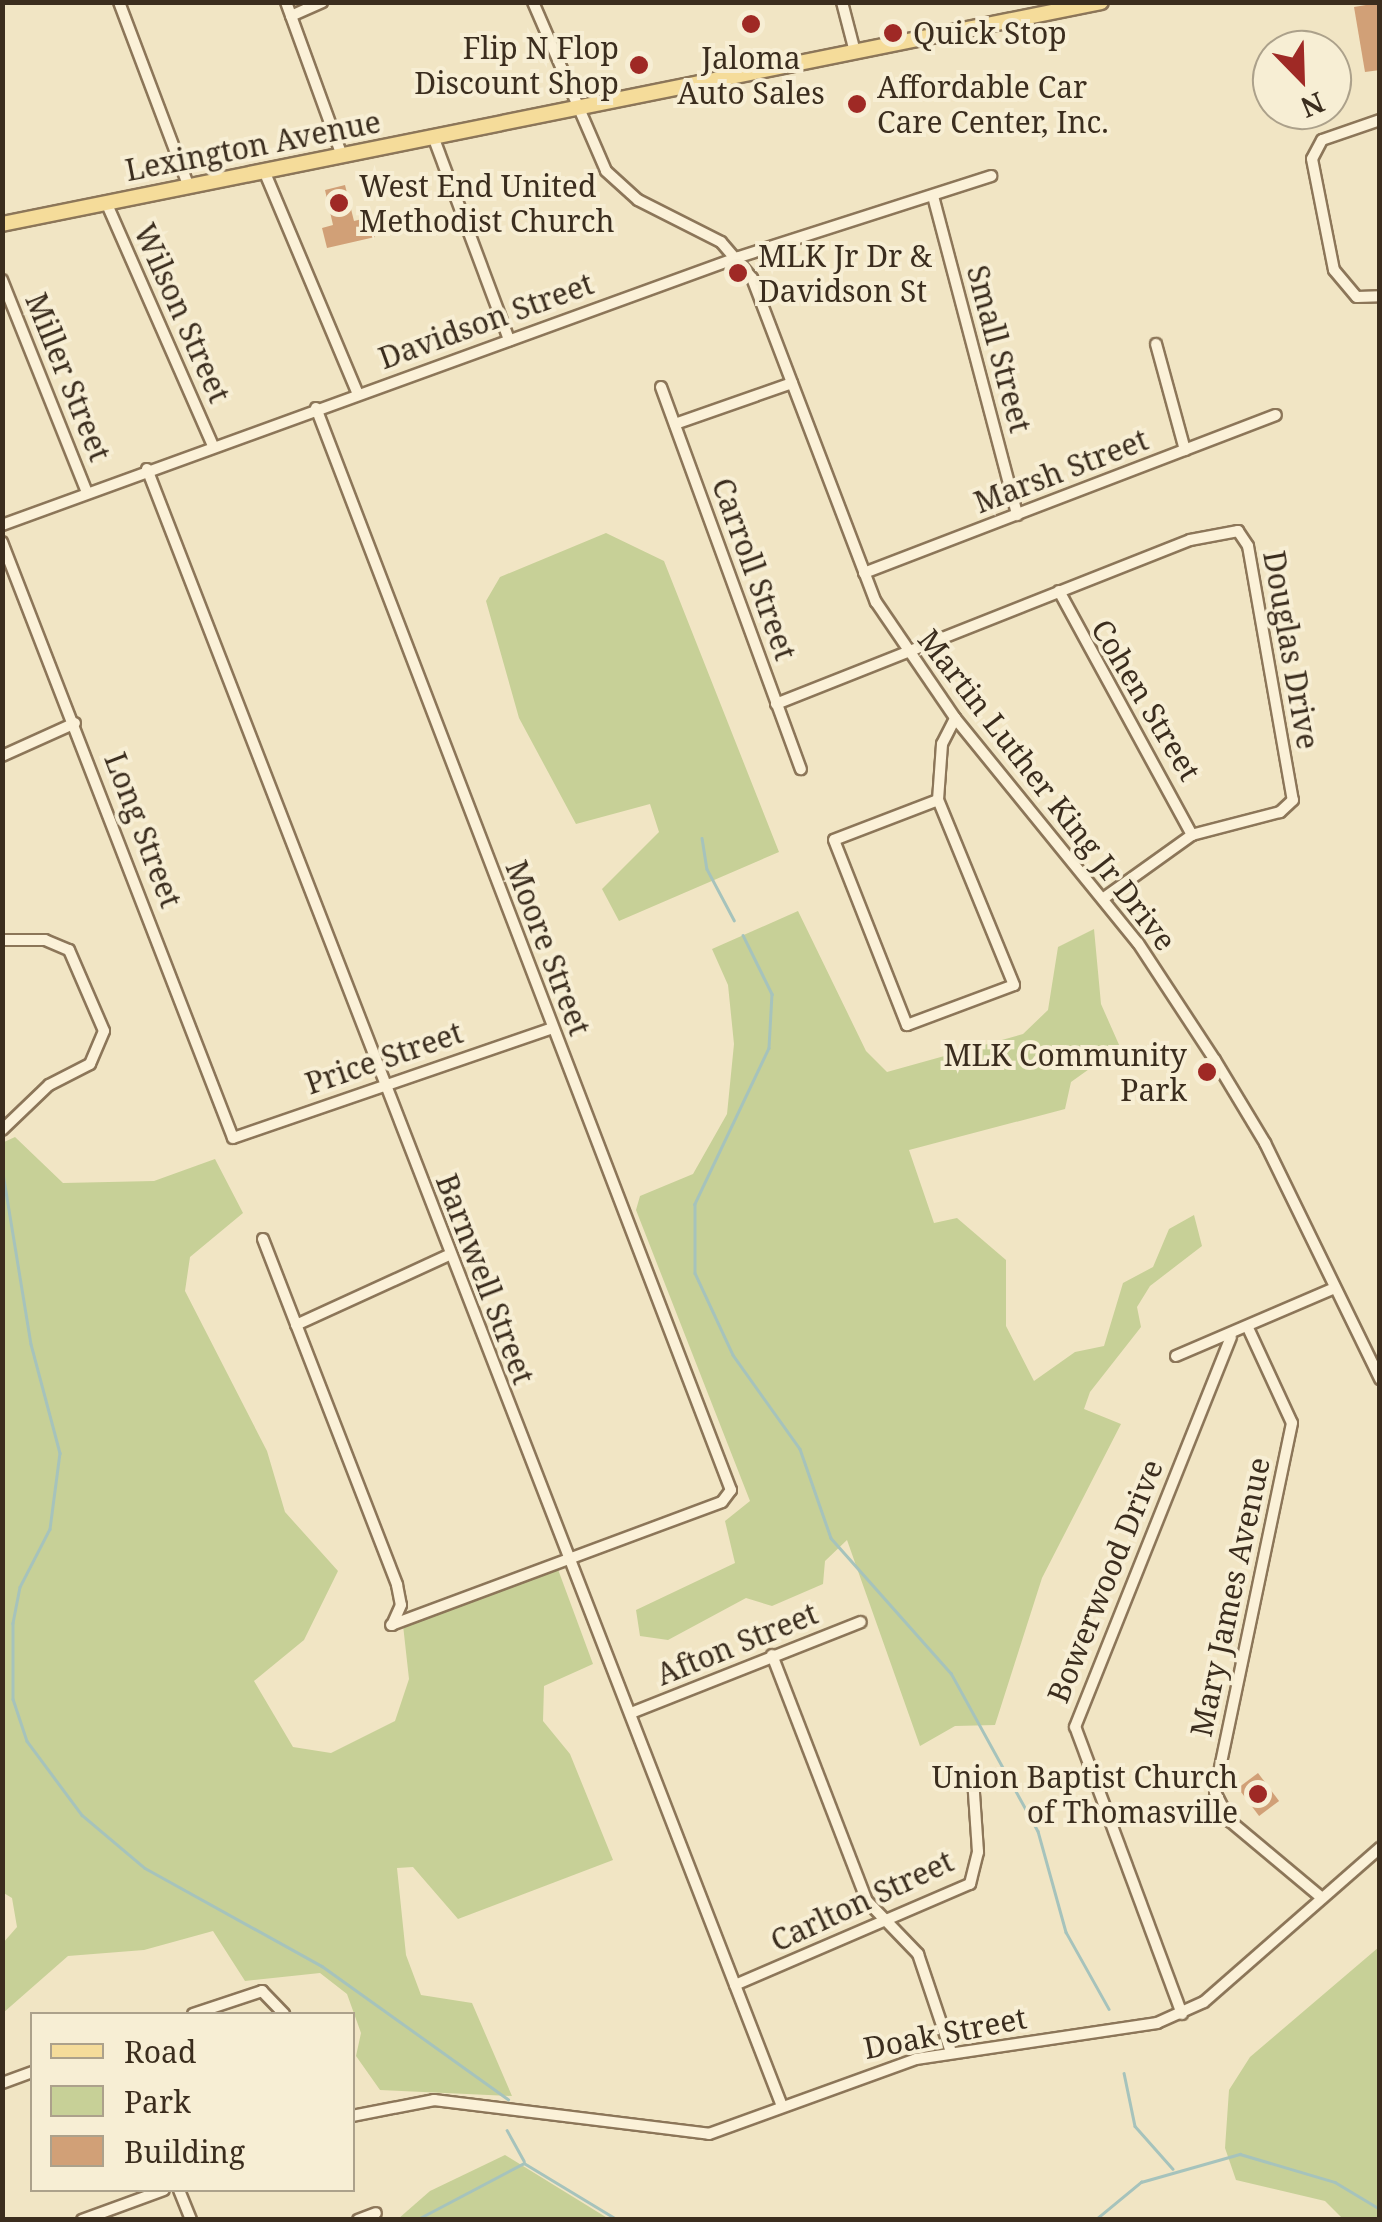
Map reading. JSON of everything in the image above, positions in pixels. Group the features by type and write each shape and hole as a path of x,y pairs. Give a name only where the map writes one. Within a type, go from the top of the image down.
{"main road":[{"name":"Lexington Avenue","path":"2,224 1101,2"}],"street":[{"path":"119,2 190,187"},
{"path":"286,2 342,156"},
{"path":"290,16 322,2"},
{"path":"532,2 592,151 620,189 740,257"},
{"path":"842,2 855,52"},
{"path":"1380,120 1322,140 1312,159 1334,270 1357,297 1380,296"},
{"path":"434,139 509,340"},
{"path":"265,173 358,394"},
{"name":"Davidson Street","path":"2,525 212,444 740,257 992,176"},
{"name":"Small Street","path":"933,196 1018,515"},
{"name":"Wilson Street","path":"106,202 212,444"},
{"name":"Martin Luther King Jr Drive","path":"740,257 864,573 909,656 955,718 1104,898 1265,1142 1380,1379"},
{"name":"Miller Street","path":"2,280 87,492"},
{"path":"1156,344 1185,450"},
{"path":"675,424 792,384"},
{"name":"Carroll Street","path":"660,386 801,769"},
{"name":"Moore Street","path":"316,408 728,1480 722,1502 568,1556"},
{"name":"Marsh Street","path":"864,573 1276,415"},
{"name":"Barnwell Street","path":"147,468 447,1256 631,1713 782,2106"},
{"name":"Douglas Drive","path":"776,704 909,656 1059,590 1220,529 1244,537 1292,800 1280,812 1192,835 1104,898"},
{"name":"Long Street","path":"2,542 233,1138"},
{"name":"Cohen Street","path":"1059,590 1192,835"},
{"path":"938,800 834,840 906,1025 1014,985 938,800 942,744 955,718"},
{"path":"2,756 75,723"},
{"path":"2,940 55,942 69,950 104,1031 90,1064 49,1085 2,1130"},
{"name":"Price Street","path":"233,1138 552,1028"},
{"path":"263,1239 401,1597 391,1626 568,1556"},
{"path":"296,1325 447,1256"},
{"path":"1176,1356 1249,1330 1336,1288"},
{"name":"Mary James Avenue","path":"1249,1330 1292,1423 1215,1792 1230,1821 1321,1897"},
{"name":"Bowerwood Drive","path":"1182,2014 1075,1727 1231,1337"},
{"name":"Afton Street","path":"631,1713 861,1622"},
{"path":"772,1656 868,1901 918,1954 951,2052"},
{"name":"Carlton Street","path":"735,1986 958,1890 976,1874 973,1779"},
{"name":"Doak Street","path":"355,2115 434,2100 685,2135 729,2129 862,2073 951,2052 1140,2027 1182,2014 1380,1848"},
{"path":"199,2012 246,1995 268,1993 282,2012"},
{"path":"2,2083 30,2073"},
{"path":"82,2220 159,2192"},
{"path":"180,2192 191,2220"},
{"path":"358,2220 376,2213"}],"green space":[{"path":"606,533 664,561 779,852 619,921 602,889 659,832 650,804 576,824 519,718 486,601 500,577"},
{"path":"798,911 866,1051 887,1072 1023,1034 1048,1010 1058,947 1094,929 1101,1004 1120,1047 1071,1082 1065,1109 909,1150 934,1223 957,1218 1006,1260 1006,1326 1034,1381 1075,1352 1104,1346 1123,1283 1153,1267 1169,1229 1194,1215 1202,1246 1150,1286 1137,1307 1141,1327 1090,1392 1084,1409 1121,1424 1042,1578 995,1725 955,1726 920,1746 847,1540 825,1561 823,1584 772,1606 746,1598 668,1640 640,1636 636,1610 735,1563 725,1521 750,1501 636,1210 640,1196 693,1174 727,1114 734,1044 728,985 712,949"},
{"path":"15,1137 63,1183 154,1181 215,1159 243,1213 190,1257 185,1291 267,1451 285,1512 338,1571 304,1640 254,1681 293,1747 331,1753 395,1721 409,1679 403,1625 556,1564 593,1664 544,1686 543,1721 570,1754 613,1860 458,1919 413,1867 397,1868 406,1955 421,1995 472,2003 512,2096 380,2090 356,2056 361,2033 347,1994 320,1973 245,1981 213,1931 144,1950 68,1956 3,2013 3,1943 17,1927 12,1898 2,1892 2,1143"},
{"path":"1379,1947 1379,2219 1343,2219 1325,2201 1236,2180 1225,2148 1229,2090 1250,2057"},
{"path":"505,2155 609,2219 398,2219 430,2191"}],"building":[{"path":"1378,3 1380,70 1365,72 1354,7"},
{"name":"West End United Methodist Church","path":"345,185 354,221 370,217 375,237 327,248 322,228 333,225 325,190"},
{"name":"Union Baptist Church of Thomasville","path":"1258,1773 1279,1801 1259,1816 1238,1788"}],"waterway":[{"path":"702,838 707,869 734,920"},
{"path":"743,935 772,994 769,1048 695,1204 695,1273 733,1355 800,1449 831,1538 951,1673 1038,1831 1066,1932 1109,2009"},
{"path":"2,1167 31,1344 60,1453 50,1529 20,1587 13,1623 13,1699 27,1741 82,1815 145,1868 322,1966 508,2099"},
{"path":"1124,2073 1135,2126 1173,2169"},
{"path":"507,2130 524,2161"},
{"path":"1095,2220 1141,2182 1240,2154 1335,2182 1380,2209"},
{"path":"416,2220 524,2163 618,2220"}],"place":[{"name":"Jaloma Auto Sales","path":"751,24"},
{"name":"Quick Stop","path":"893,33"},
{"name":"Flip N Flop Discount Shop","path":"639,65"},
{"name":"Affordable Car Care Center, Inc.","path":"857,104"},
{"name":"West End United Methodist Church","path":"339,203"},
{"name":"MLK Jr Dr & Davidson St","path":"738,273"},
{"name":"MLK Community Park","path":"1207,1072"},
{"name":"Union Baptist Church of Thomasville","path":"1258,1794"}]}
